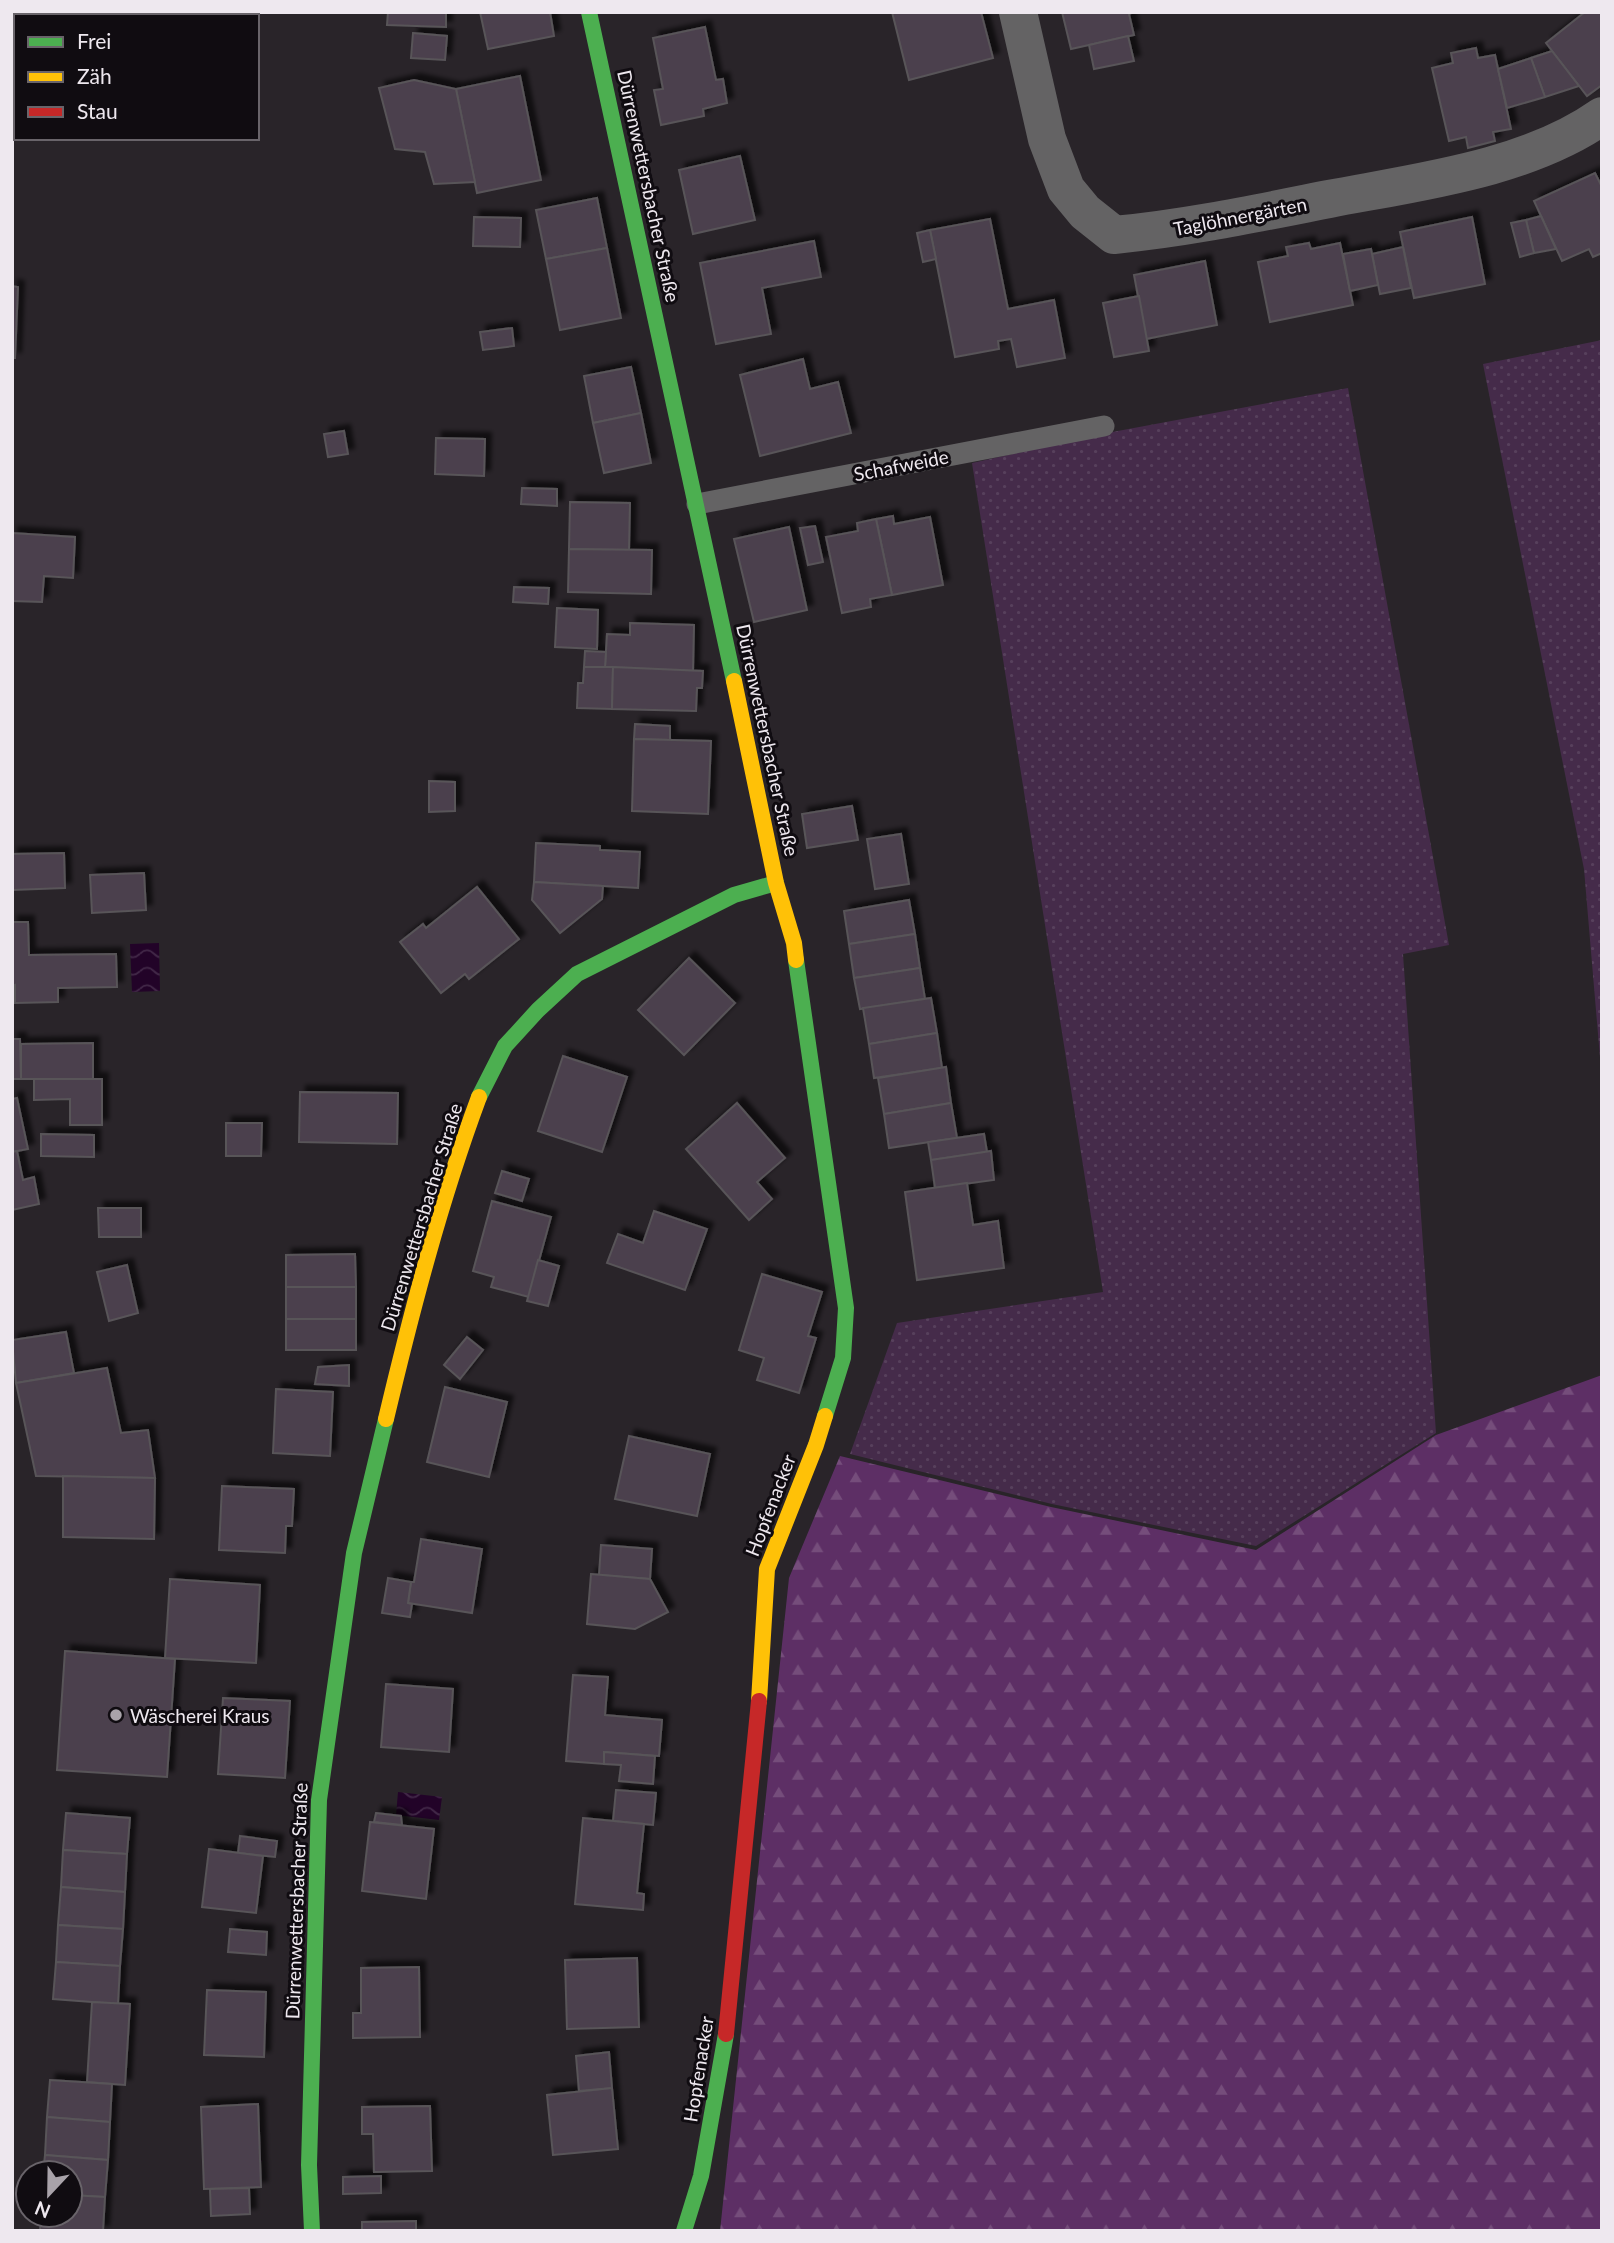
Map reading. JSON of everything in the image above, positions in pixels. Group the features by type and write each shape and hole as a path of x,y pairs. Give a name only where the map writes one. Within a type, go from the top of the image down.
{"street":[{"name":"Dürrenwettersbacher Straße","path":"312,2231 309,2165 319,1800 354,1553 414,1302 462,1142 480,1094 505,1046 538,1010 577,974 734,895 776,883 697,504 589,12"},
{"name":"Taglöhnergärten","path":"1018,12 1047,139 1066,189 1085,212 1114,235 1168,230 1449,176 1514,158 1581,130 1602,116"},
{"name":"Hopfenacker","path":"684,2231 701,2176 725,2043 762,1671 767,1569 816,1445 839,1371 846,1308 794,943 776,883"}],"lane":[{"name":"Schafweide","path":"697,504 1104,426"}],"shaded area":[{"path":"1602,340 1602,1081 1584,869 1483,364"},
{"path":"1348,388 1449,945 1403,954 1436,1433 1256,1546 1052,1504 850,1454 897,1323 1103,1292 972,463 1107,433"}],"green space":[{"path":"1602,1375 1602,2231 720,2231 789,1578 840,1456 1051,1507 1256,1550 1436,1435"}],"water":[{"path":"159,943 160,991 132,992 130,944"},
{"path":"398,1792 442,1797 439,1820 396,1815"}],"building":[{"path":"388,12 446,12 446,27 387,25"},
{"path":"480,12 550,12 554,36 488,49"},
{"path":"892,12 981,12 993,58 909,80"},
{"path":"1062,12 1133,12 1129,14 1134,35 1071,49"},
{"path":"1585,12 1602,12 1602,85 1587,96 1546,43"},
{"path":"705,27 716,80 723,79 727,103 703,109 704,116 661,125 654,90 663,89 653,38"},
{"path":"413,33 447,36 445,60 411,58"},
{"path":"1128,36 1134,61 1094,69 1089,45"},
{"path":"1476,48 1478,58 1495,55 1511,129 1493,132 1495,141 1468,148 1466,137 1449,141 1432,68 1453,63 1451,53"},
{"path":"1552,51 1579,86 1545,97 1531,58"},
{"path":"1531,58 1545,97 1507,108 1498,69"},
{"path":"520,76 541,180 477,193 456,89"},
{"path":"414,80 456,89 475,182 434,184 425,152 395,149 379,88"},
{"path":"740,156 755,220 693,234 679,170"},
{"path":"1595,173 1602,187 1602,253 1593,257 1589,249 1562,261 1534,201"},
{"path":"597,198 607,248 546,259 536,210"},
{"path":"1541,216 1556,249 1534,253 1526,220"},
{"path":"474,217 521,218 520,247 473,246"},
{"path":"1472,217 1485,284 1414,298 1400,232"},
{"path":"990,219 1008,309 1054,300 1065,358 1017,367 1011,339 998,341 999,349 955,357 930,230"},
{"path":"1526,220 1534,253 1520,257 1511,223"},
{"path":"930,230 936,259 923,262 917,233"},
{"path":"814,241 821,277 762,288 771,334 716,344 700,263"},
{"path":"1309,243 1311,249 1340,243 1353,305 1270,322 1258,262 1288,256 1286,247"},
{"path":"1403,247 1411,288 1380,294 1372,254"},
{"path":"607,248 621,318 560,330 546,259"},
{"path":"1371,249 1378,285 1350,291 1343,254"},
{"path":"1205,261 1217,325 1146,339 1134,275"},
{"path":"12,286 18,287 15,358 12,358"},
{"path":"1139,296 1149,351 1114,357 1103,303"},
{"path":"512,328 514,346 483,350 480,332"},
{"path":"803,359 810,389 838,382 851,433 760,456 740,375"},
{"path":"631,367 641,413 593,423 584,376"},
{"path":"641,413 651,463 604,473 593,423"},
{"path":"344,431 348,454 328,457 324,434"},
{"path":"436,438 485,439 484,476 435,474"},
{"path":"522,488 557,489 557,506 521,504"},
{"path":"570,502 630,503 629,550 569,549"},
{"path":"893,516 894,524 930,517 943,585 892,595 876,519"},
{"path":"876,519 892,595 870,599 871,607 842,613 826,537 858,531 857,523"},
{"path":"815,526 823,562 808,565 800,528"},
{"path":"789,527 807,610 754,622 734,539"},
{"path":"12,533 75,537 73,578 44,576 42,602 12,601"},
{"path":"569,549 652,550 651,594 568,592"},
{"path":"514,587 549,588 548,604 513,602"},
{"path":"557,608 598,610 597,649 555,647"},
{"path":"630,623 694,625 693,671 605,667 607,634 630,635"},
{"path":"585,651 606,652 605,667 584,667"},
{"path":"584,667 613,667 612,709 577,708 578,683 583,683"},
{"path":"613,667 703,671 702,688 697,688 696,711 612,709"},
{"path":"635,724 670,726 670,740 634,739"},
{"path":"634,739 711,741 708,814 632,811"},
{"path":"429,781 455,782 455,811 429,812"},
{"path":"852,806 858,840 807,848 802,814"},
{"path":"901,834 909,884 875,889 867,839"},
{"path":"536,843 600,846 600,850 640,852 638,888 534,882"},
{"path":"64,853 65,888 12,890 12,854"},
{"path":"144,873 146,910 92,913 90,875"},
{"path":"534,882 603,886 602,899 560,933 532,900"},
{"path":"477,887 519,939 469,979 465,974 441,993 400,942 423,924 426,928"},
{"path":"909,900 915,934 849,944 844,911"},
{"path":"12,922 28,922 29,955 116,954 117,987 58,988 58,1002 15,1003 15,985 12,986"},
{"path":"915,934 920,968 854,978 849,944"},
{"path":"689,958 735,1003 684,1055 638,1010"},
{"path":"920,968 925,999 860,1009 854,978"},
{"path":"931,998 937,1033 869,1044 863,1008"},
{"path":"937,1033 942,1068 874,1078 869,1044"},
{"path":"12,1039 20,1039 21,1079 12,1079"},
{"path":"93,1043 93,1079 21,1079 21,1044"},
{"path":"563,1056 627,1077 602,1152 538,1131"},
{"path":"946,1067 951,1103 884,1114 878,1078"},
{"path":"34,1079 102,1079 102,1125 70,1125 70,1099 34,1100"},
{"path":"300,1092 398,1093 397,1144 299,1142"},
{"path":"17,1098 28,1149 12,1152 12,1099"},
{"path":"737,1103 785,1158 757,1182 772,1199 749,1220 686,1149"},
{"path":"951,1103 957,1138 889,1148 884,1114"},
{"path":"226,1123 262,1123 261,1156 226,1156"},
{"path":"41,1134 94,1135 94,1157 41,1156"},
{"path":"984,1134 987,1152 931,1160 928,1142"},
{"path":"17,1151 23,1180 34,1177 39,1204 12,1210 12,1152"},
{"path":"991,1151 994,1180 935,1188 931,1160"},
{"path":"502,1171 529,1179 522,1201 495,1193"},
{"path":"967,1183 973,1225 998,1221 1004,1268 917,1280 905,1192"},
{"path":"492,1201 551,1217 529,1297 491,1287 494,1277 473,1271"},
{"path":"98,1208 141,1208 141,1237 99,1237"},
{"path":"654,1211 707,1229 685,1290 607,1263 618,1234 643,1243"},
{"path":"355,1254 356,1287 286,1287 286,1255"},
{"path":"538,1260 559,1266 548,1306 527,1301"},
{"path":"127,1265 138,1313 109,1321 97,1272"},
{"path":"762,1274 822,1292 808,1336 816,1338 799,1393 757,1380 764,1358 739,1350"},
{"path":"286,1287 356,1287 356,1319 286,1319"},
{"path":"286,1319 356,1319 356,1350 286,1350"},
{"path":"66,1332 74,1373 16,1383 12,1340"},
{"path":"467,1337 483,1350 460,1379 444,1365"},
{"path":"349,1365 349,1386 315,1384 318,1367"},
{"path":"107,1368 121,1433 148,1430 155,1478 36,1476 16,1383"},
{"path":"445,1387 507,1402 489,1477 427,1462"},
{"path":"276,1389 333,1392 330,1456 273,1453"},
{"path":"629,1436 710,1454 697,1516 615,1499"},
{"path":"63,1476 155,1478 154,1539 63,1537"},
{"path":"222,1486 294,1489 292,1526 286,1526 285,1553 219,1550"},
{"path":"421,1539 482,1549 472,1613 408,1603"},
{"path":"601,1545 652,1549 650,1579 599,1575"},
{"path":"591,1574 650,1579 668,1612 635,1629 587,1624"},
{"path":"388,1578 411,1582 408,1603 412,1604 410,1617 382,1613"},
{"path":"170,1579 260,1585 256,1663 165,1658"},
{"name":"Wäscherei Kraus","path":"65,1651 175,1659 167,1777 57,1770"},
{"path":"573,1675 608,1677 605,1715 662,1720 659,1756 604,1752 604,1764 566,1761"},
{"path":"386,1684 453,1689 449,1752 381,1747"},
{"path":"223,1698 290,1701 285,1778 218,1774"},
{"path":"604,1752 655,1756 653,1784 619,1781 621,1765 604,1764"},
{"path":"616,1790 656,1793 653,1825 613,1821"},
{"path":"66,1813 130,1818 127,1854 63,1850"},
{"path":"376,1813 401,1816 402,1825 374,1822"},
{"path":"583,1818 644,1824 637,1893 644,1894 643,1910 575,1904"},
{"path":"370,1822 434,1829 426,1899 362,1891"},
{"path":"240,1836 277,1841 275,1857 238,1853"},
{"path":"209,1849 263,1856 256,1913 202,1907"},
{"path":"63,1850 127,1854 125,1892 61,1887"},
{"path":"61,1887 125,1892 123,1929 58,1925"},
{"path":"58,1925 123,1929 120,1966 56,1962"},
{"path":"230,1929 267,1932 266,1955 228,1952"},
{"path":"637,1958 639,2027 567,2029 565,1960"},
{"path":"56,1962 120,1966 118,2004 53,1999"},
{"path":"419,1967 420,2037 353,2038 353,2013 361,2013 361,1968"},
{"path":"207,1990 266,1992 264,2057 204,2055"},
{"path":"92,2002 130,2004 125,2085 87,2082"},
{"path":"609,2052 612,2088 579,2091 576,2056"},
{"path":"50,2080 112,2084 110,2122 47,2117"},
{"path":"612,2088 618,2149 553,2155 547,2095"},
{"path":"258,2104 261,2187 204,2189 201,2107"},
{"path":"430,2106 432,2171 374,2172 373,2134 362,2134 362,2107"},
{"path":"47,2117 110,2122 108,2160 45,2155"},
{"path":"45,2155 108,2160 105,2197 84,2196 84,2159 45,2159"},
{"path":"381,2176 381,2193 343,2194 343,2177"},
{"path":"249,2188 250,2214 211,2216 210,2189"},
{"path":"84,2196 105,2197 103,2231 40,2231 84,2229"},
{"path":"416,2221 416,2231 362,2231 362,2222"}],"traffic: fast":[{"path":"589,12 734,681"},
{"path":"479,1097 505,1046 538,1010 577,974 734,895 776,883"},
{"path":"796,960 846,1308 843,1358 825,1416"},
{"path":"312,2231 309,2165 319,1800 354,1553 386,1419"},
{"path":"684,2231 701,2176 726,2034"}],"traffic: slow":[{"path":"734,681 776,883 794,943 796,960"},
{"path":"386,1419 428,1256 479,1097"},
{"path":"759,1701 767,1569 825,1416"}],"traffic: jam":[{"path":"726,2034 759,1701"}],"place":[{"name":"Wäscherei Kraus","path":"116,1715"}]}
